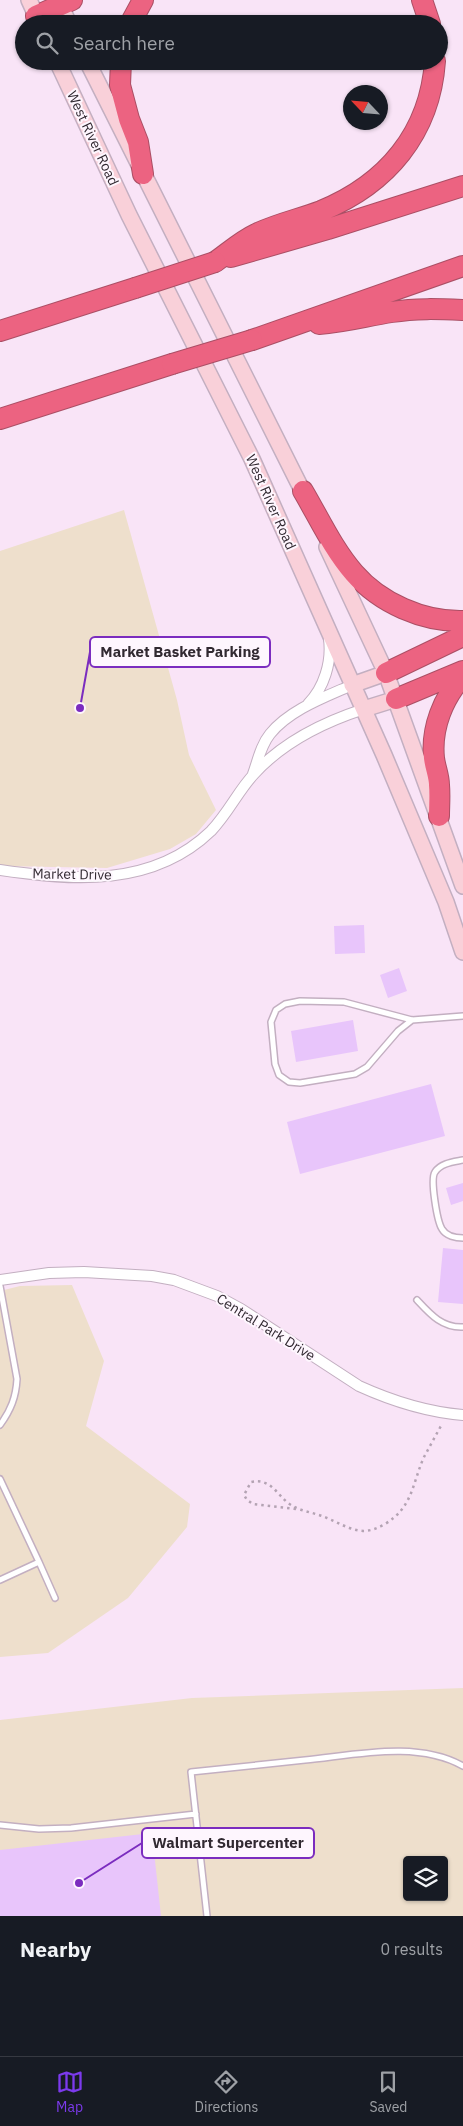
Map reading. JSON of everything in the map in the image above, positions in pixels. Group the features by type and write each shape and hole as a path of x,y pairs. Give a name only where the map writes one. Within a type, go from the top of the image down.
{"highway":[{"path":"134,15 142,0"},
{"path":"422,0 427,15"},
{"path":"35,13 63,2"},
{"path":"121,70 120,85 129,119 138,142 143,174"},
{"path":"215,262 255,234 342,202 380,175 410,143 427,106 433,83 434,70"},
{"path":"0,331 215,262 328,229 463,186"},
{"path":"0,419 252,340 463,266"},
{"path":"292,326 348,322 416,309 463,310"},
{"path":"303,491 352,572 367,587 387,600 410,611 439,618 463,621"},
{"path":"386,673 463,636"},
{"path":"396,699 463,670"},
{"path":"439,816 439,783 434,758 434,741 444,704 454,686 463,676"}],"main road":[{"path":"63,2 67,15"},
{"name":"West River Road","path":"61,70 129,215 252,459 364,709 446,902 463,952"},
{"name":"West River Road","path":"92,70 303,491 386,673 463,886"},
{"path":"352,684 386,673"},
{"path":"364,709 396,699"}],"street":[{"name":"Market Drive","path":"303,709 316,693 328,666 329,642 326,626"},
{"name":"Market Drive","path":"0,870 49,876 90,877 120,875 150,868 180,855 210,832 231,808 253,774 270,734 287,719 303,709 352,684"},
{"name":"Market Drive","path":"253,774 280,750 306,734 336,719 364,709"},
{"name":"Central Park Drive","path":"0,1280 49,1273 84,1272 152,1276 174,1280 217,1296 241,1309 359,1386 402,1403 448,1414 463,1415"}],"lane":[{"path":"412,1020 398,1031 367,1067 356,1074 300,1083 289,1082 280,1075 276,1064 271,1022 276,1010 285,1004 300,1001 344,1002 412,1020 463,1016"},
{"path":"463,1160 444,1165 436,1170 432,1177 432,1187 442,1229 451,1236 463,1238"},
{"path":"0,1286 17,1379 12,1406 0,1425"},
{"path":"417,1300 434,1318 444,1324 463,1327"},
{"path":"0,1479 55,1598"},
{"path":"0,1580 39,1562"},
{"path":"207,1916 191,1772 380,1752 423,1754 463,1766"},
{"path":"0,1825 71,1828 196,1814"}],"path":[{"path":"296,1509 265,1482 251,1482 244,1494 247,1500 253,1504 314,1512 362,1531 370,1531 392,1520 402,1511 408,1501 424,1459 448,1414"}],"shaded area":[{"path":"124,510 177,700 189,755 216,810 196,834 170,849 107,868 0,866 0,551"},
{"path":"72,1285 104,1361 86,1426 190,1504 187,1527 128,1598 48,1653 0,1657 0,1291 20,1286"},
{"path":"463,1688 463,1916 0,1916 0,1720 192,1698"}],"building":[{"path":"364,925 365,953 335,954 334,926"},
{"path":"399,968 407,991 388,998 380,975"},
{"path":"353,1020 358,1051 296,1062 291,1031"},
{"path":"431,1084 445,1136 300,1174 287,1122"},
{"path":"463,1183 463,1201 451,1205 446,1188"},
{"path":"443,1248 463,1250 463,1304 438,1302"},
{"path":"152,1833 161,1916 0,1916 0,1850"}],"place":[{"name":"Market Basket Parking","path":"80,708"},
{"name":"Walmart Supercenter","path":"79,1883"}]}
